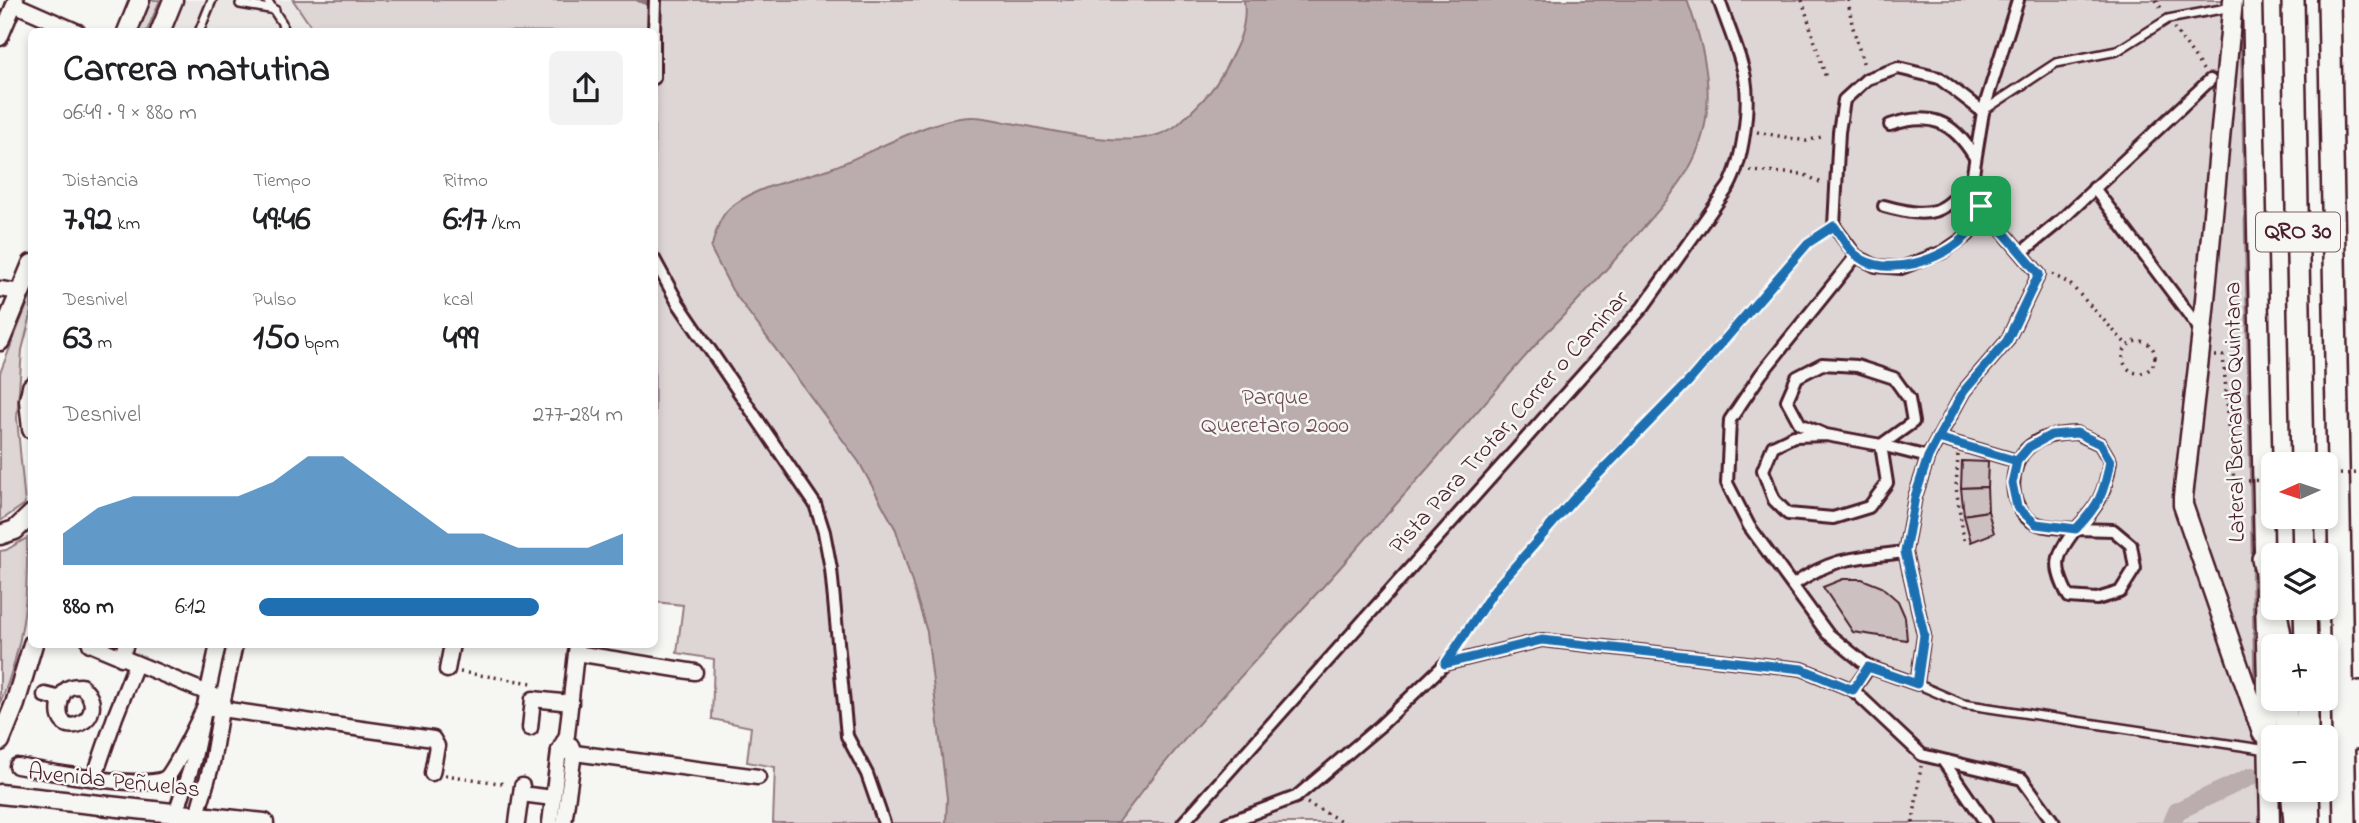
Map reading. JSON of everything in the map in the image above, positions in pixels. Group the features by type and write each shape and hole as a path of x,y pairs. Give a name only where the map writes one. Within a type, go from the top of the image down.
{"main road":[{"name":"QRO 30","path":"2293,0 2302,452"},
{"name":"QRO 30","path":"2329,0 2348,744 2345,823"},
{"path":"2348,744 2359,692"},
{"path":"2295,823 2298,802"},
{"path":"2303,802 2309,823"}],"street":[{"path":"128,28 139,0"},
{"path":"162,28 173,0"},
{"path":"654,28 655,0"},
{"name":"Pista Para Trotar, Correr o Caminar","path":"1183,823 1643,307 1729,186 1737,171 1745,130 1745,79 1718,0"},
{"path":"1856,256 1760,374 1730,420 1727,483 1749,526 1827,634 1868,667 1917,684 1924,635 1905,552 1915,497 1928,457 1964,391 2007,341 2039,274 1981,206 1973,174 1983,112 2018,0"},
{"name":"Lateral Bernardo Quintana","path":"2252,0 2263,543"},
{"path":"0,38 15,2 70,28"},
{"path":"2233,4 2183,505 2261,734"},
{"path":"1981,206 1968,235 1943,252 1901,268 1876,266 1856,256 1834,226 1839,132 1844,100 1867,79 1898,68 1939,78 1983,112"},
{"path":"2021,252 2060,221 2210,79"},
{"path":"1890,125 1909,119 1940,121 1965,141 1975,156"},
{"path":"1884,206 1912,214 1938,212 1961,192 1973,174"},
{"path":"2094,188 2202,332"},
{"path":"658,266 678,303 814,504 824,532 831,569 847,736 867,774 884,823"},
{"path":"0,341 28,273"},
{"path":"0,289 20,292"},
{"path":"1826,435 1800,424 1787,400 1792,388 1797,377 1822,364 1857,366 1894,378 1909,399 1913,422 1881,445"},
{"path":"2017,461 2012,483 2017,507 2036,524 2076,529 2113,530 2131,545 2135,568 2120,592 2097,599 2069,597 2057,575 2061,547 2076,529 2093,512 2105,489 2110,461 2100,444 2077,433 2051,435 2029,447 2017,461"},
{"path":"1881,445 1887,483 1868,508 1833,518 1788,514 1774,500 1763,470 1773,446 1794,436 1826,435 1881,445 1928,457"},
{"path":"1938,438 2017,461"},
{"path":"0,535 15,530 28,518"},
{"path":"1793,585 1815,570 1847,558 1905,552"},
{"name":"Lateral Bernardo Quintana","path":"2265,620 2268,725"},
{"path":"1227,823 1296,797 1380,726 1445,664 1542,640 1802,669 1853,690 1922,755 2022,779 2054,823"},
{"path":"0,741 22,684 32,648"},
{"path":"177,818 193,762 217,648"},
{"path":"197,819 212,762 234,648"},
{"path":"447,670 451,648"},
{"path":"564,823 567,735 577,649 695,672"},
{"path":"124,651 136,664 208,693 222,704"},
{"path":"94,778 136,664"},
{"path":"1853,690 1868,667"},
{"path":"530,728 535,683"},
{"path":"81,686 92,703 91,713 79,725 64,724 59,719 61,699 65,689 81,686"},
{"path":"45,695 61,699"},
{"path":"533,699 570,703"},
{"path":"18,766 141,783 163,780 204,709 222,704 433,738 437,746 432,773"},
{"path":"91,713 115,717"},
{"path":"567,752 758,777"},
{"path":"550,823 553,798 567,752"},
{"path":"1944,761 1986,823"},
{"path":"517,823 522,790 553,798"},
{"name":"Avenida Peñuelas","path":"0,794 177,818 264,823"},
{"name":"Lateral Bernardo Quintana","path":"2269,802 2270,823"}],"lane":[{"path":"201,28 212,0"},
{"path":"267,0 275,10 283,28"},
{"path":"240,4 275,10"},
{"path":"1983,112 2056,63 2117,51 2168,19 2233,4"},
{"path":"1445,664 1495,589 1574,499 1689,381 1808,243 1834,226"},
{"path":"1917,684 1963,704 2261,757"}],"path":[{"path":"1802,0 1826,78"},
{"path":"1849,0 1852,23 1867,79"},
{"path":"2156,0 2210,79"},
{"path":"1745,130 1806,141 1839,132"},
{"path":"1737,171 1803,174 1835,190"},
{"path":"2039,274 2055,274 2070,284 2127,345"},
{"path":"2138,340 2149,343 2155,352 2155,363 2146,372 2135,373 2126,366 2123,355 2127,345 2138,340"},
{"path":"2223,356 2234,482 2261,480"},
{"path":"1960,444 1956,487 1964,540"},
{"path":"2338,474 2359,473"},
{"path":"447,670 535,683"},
{"path":"1913,823 1922,755"},
{"path":"432,773 522,790"},
{"path":"1296,797 1345,823"}],"shaded area":[{"path":"174,0 306,0 324,28 163,28"},
{"path":"1244,0 1687,0 1701,42 1707,85 1707,107 1698,149 1682,180 1652,218 1199,722 1118,823 946,823 947,798 927,632 896,530 859,462 732,290 711,249 717,230 730,208 758,191 834,167 923,128 959,118 986,118 1117,140 1140,139 1160,134 1181,122 1219,79 1240,38"}],"green space":[{"path":"151,0 160,0 148,28 140,28"},
{"name":"Parque Queretaro 2000","path":"293,0 2240,0 2255,709 2261,755 2261,802 2267,802 2270,823 773,823 775,767 747,762 751,727 712,719 714,659 677,653 683,605 658,602 658,28 312,28"},
{"path":"28,303 28,327 22,350 17,418 25,504 0,521 0,373"},
{"path":"27,538 23,622 14,662 0,704 0,551"}],"building":[{"path":"1962,461 1988,462 1987,487 1961,488"},
{"path":"1987,487 1988,511 1964,515 1961,488"},
{"path":"1988,511 1994,533 1971,542 1964,515"},
{"path":"1843,579 1862,579 1882,587 1898,601 1905,617 1907,640 1853,632 1823,587"}],"waterway":[{"path":"639,0 650,4"},
{"path":"2172,823 2177,811 2252,776"}],"route":[{"path":"1981,206 1968,235 1943,252 1901,268 1876,266 1856,256 1834,226 1808,243 1689,381 1574,499 1495,589 1445,664 1542,640 1802,669 1853,690 1868,667 1917,684 1924,635 1905,552 1915,497 1928,457 1938,438 2017,461 2012,483 2017,507 2036,524 2076,529 2093,512 2105,489 2110,461 2100,444 2077,433 2051,435 2029,447 2017,461 1960,444 1938,438 1964,391 2007,341 2039,274 1981,206"}]}
